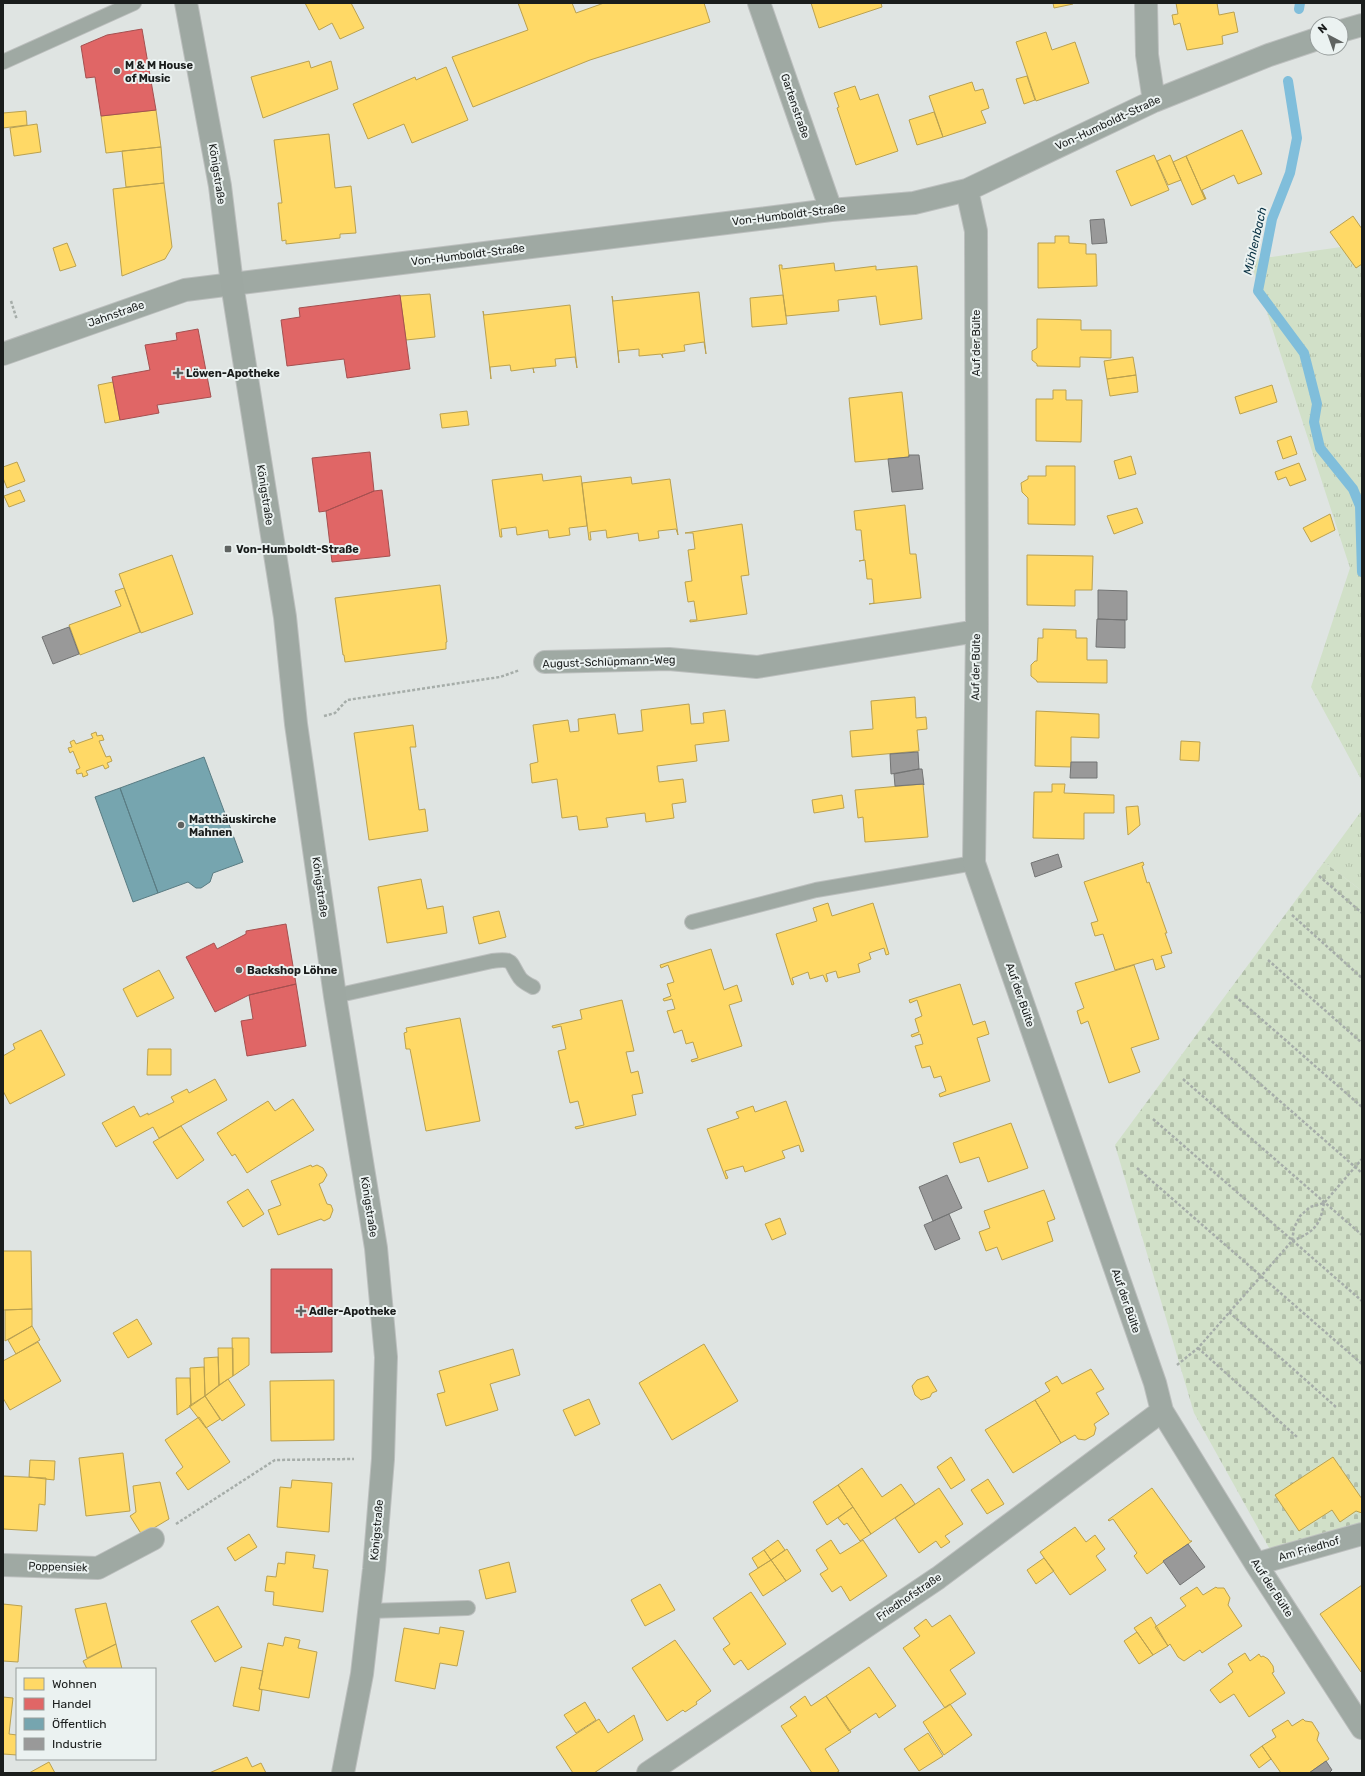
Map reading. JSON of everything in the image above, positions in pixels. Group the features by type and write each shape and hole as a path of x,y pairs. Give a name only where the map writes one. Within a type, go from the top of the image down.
{"main road":[{"name":"Königstraße","path":"186,3 220,186 232,284 285,618 296,724 335,996 377,1256 386,1358 383,1459 362,1674 343,1773"}],"street":[{"name":"Gartenstraße","path":"759,3 831,210"},
{"path":"1146,3 1147,55 1154,101"},
{"path":"1349,29 1362,25"},
{"name":"Von-Humboldt-Straße","path":"232,284 831,210 914,203 967,190 1154,101 1269,55 1309,42"},
{"name":"Auf der Bülte","path":"967,190 976,232 977,631 974,863 1155,1383 1162,1411 1256,1564 1362,1728"},
{"name":"Jahnstraße","path":"3,354 185,290 232,284"},
{"name":"August-Schlüpmann-Weg","path":"545,662 669,658 757,667 977,631"},
{"name":"Friedhofstraße","path":"648,1773 938,1578 1162,1411"},
{"name":"Am Friedhof","path":"1256,1564 1362,1534"},
{"name":"Poppensiek","path":"3,1565 98,1568 153,1539"}],"lane":[{"path":"3,62 134,3"},
{"path":"692,922 816,890 974,863"},
{"path":"335,996 505,959 512,963 521,979 533,987"},
{"path":"369,1611 468,1608"}],"path":[{"path":"11,301 17,320"},
{"name":"August-Schlüpmann-Weg","path":"296,724 335,713 347,700 500,677 545,662"},
{"path":"1319,876 1362,913"},
{"path":"1292,915 1362,978"},
{"path":"1268,960 1362,1043"},
{"path":"1235,996 1362,1107"},
{"path":"1208,1038 1362,1173"},
{"path":"1183,1079 1362,1235"},
{"path":"1153,1119 1362,1301"},
{"path":"1155,1383 1198,1348 1292,1241 1308,1235 1322,1217 1324,1203 1362,1159"},
{"path":"1137,1168 1362,1364"},
{"path":"1292,1241 1294,1228 1300,1216 1310,1207 1324,1203"},
{"path":"1229,1312 1336,1406"},
{"path":"1198,1348 1297,1436"},
{"path":"153,1539 275,1460 383,1459"}],"green space":[{"path":"1348,246 1362,265 1362,781 1311,687 1350,568 1250,260"},
{"path":"1362,810 1362,891 1324,862"},
{"path":"1324,862 1362,891 1362,1528 1273,1555 1194,1413 1115,1145"}],"building: Wohnen":[{"path":"305,3 351,3 364,28 340,39 332,23 319,30"},
{"path":"518,3 572,3 576,13 604,3 704,3 710,22 590,60 473,107 452,57 528,30"},
{"path":"811,3 881,3 882,7 819,28"},
{"path":"1053,3 1073,3 1073,4 1054,8"},
{"path":"1176,3 1217,3 1219,15 1234,12 1238,32 1222,36 1223,44 1187,50 1180,23 1174,25 1172,15 1178,14"},
{"path":"1046,32 1052,50 1075,42 1089,83 1036,101 1016,42"},
{"path":"309,61 311,68 331,61 338,89 263,118 251,77"},
{"path":"446,67 468,120 412,143 404,124 368,139 353,104 415,77 416,80"},
{"path":"1027,76 1035,100 1024,104 1016,79"},
{"path":"972,82 975,91 983,89 989,108 981,111 986,123 943,137 929,96"},
{"path":"855,86 860,100 878,94 898,151 856,165 837,108 839,107 834,93"},
{"path":"156,110 161,147 106,153 101,116"},
{"path":"26,111 27,125 3,128 3,113"},
{"path":"934,112 943,137 917,145 909,120"},
{"path":"37,124 41,152 14,156 10,128"},
{"path":"1242,130 1262,174 1238,184 1234,175 1202,190 1205,199 1186,156"},
{"path":"329,134 335,188 351,186 356,233 340,234 340,238 286,244 286,240 282,241 278,203 282,203 274,140"},
{"path":"161,147 164,183 126,187 122,151"},
{"path":"1154,155 1169,190 1131,206 1116,171"},
{"path":"1170,155 1181,180 1168,185 1157,161"},
{"path":"1186,156 1205,199 1192,205 1173,162"},
{"path":"164,183 172,247 165,259 122,276 113,189"},
{"path":"1353,216 1362,229 1362,264 1356,268 1330,232"},
{"path":"1055,236 1069,236 1069,243 1086,244 1086,254 1096,254 1097,286 1038,288 1038,243 1055,243"},
{"path":"67,243 76,266 60,271 53,248"},
{"path":"834,263 835,271 876,266 876,270 917,266 922,319 880,325 876,296 838,300 839,311 786,316 779,265 782,265 782,269"},
{"path":"699,292 706,354 704,342 684,345 685,351 662,354 663,358 661,354 639,356 639,349 618,351 619,363 612,296 613,301"},
{"path":"430,294 435,337 406,340 400,296"},
{"path":"783,295 787,324 752,327 750,298"},
{"path":"570,305 577,368 575,357 555,359 556,366 511,371 510,365 490,367 491,379 483,311 484,315"},
{"path":"1037,319 1081,320 1081,330 1111,330 1111,358 1080,357 1080,367 1037,366 1037,364 1032,360 1032,351 1037,348"},
{"path":"1133,357 1136,375 1107,379 1104,361"},
{"path":"1136,375 1138,392 1110,396 1107,379"},
{"path":"113,382 120,420 105,423 98,385"},
{"path":"1272,385 1277,402 1240,414 1235,397"},
{"path":"1053,390 1066,390 1066,400 1082,400 1081,442 1036,441 1036,399 1053,399"},
{"path":"902,392 909,457 855,462 849,398"},
{"path":"467,411 469,425 442,428 440,414"},
{"path":"1291,436 1297,454 1283,459 1277,441"},
{"path":"1131,456 1136,474 1119,479 1114,461"},
{"path":"17,462 25,481 7,488 3,478 3,467"},
{"path":"1299,463 1306,480 1290,486 1286,477 1278,480 1275,472"},
{"path":"1046,466 1075,466 1075,525 1028,524 1028,498 1022,492 1021,483 1028,479 1028,476 1046,476"},
{"path":"542,474 543,481 581,476 587,526 569,528 570,535 549,538 548,530 517,535 516,527 501,529 502,537 500,537 492,480"},
{"path":"631,477 632,484 670,479 678,535 676,529 658,531 659,538 639,541 638,533 607,538 606,530 590,532 591,540 589,540 582,483"},
{"path":"20,490 25,501 9,507 4,496"},
{"path":"905,505 910,554 916,554 921,598 869,604 874,603 872,579 867,579 865,560 859,561 864,560 861,530 856,530 854,511"},
{"path":"1137,508 1143,523 1114,534 1107,516"},
{"path":"1330,514 1335,530 1311,542 1303,528"},
{"path":"742,524 749,575 741,576 747,614 690,622 690,620 697,620 694,601 688,602 685,582 692,581 688,550 695,549 693,533 685,533"},
{"path":"172,555 193,614 141,633 119,574"},
{"path":"1027,555 1093,556 1092,590 1075,590 1075,606 1027,605"},
{"path":"440,585 447,642 446,649 345,662 335,598"},
{"path":"124,588 140,632 80,655 69,625 121,606 115,591"},
{"path":"1043,629 1076,630 1076,638 1087,638 1087,660 1107,660 1107,683 1037,682 1031,676 1031,665 1037,661 1038,638 1043,638"},
{"path":"915,697 916,718 926,717 927,729 917,730 919,751 852,757 850,731 873,729 871,701"},
{"path":"689,704 691,724 704,723 703,713 725,710 729,741 695,745 697,761 657,766 659,782 683,779 686,802 672,804 674,818 646,822 645,813 606,818 608,827 579,830 577,816 562,818 557,779 532,783 530,764 538,762 533,725 568,720 570,732 579,731 578,719 615,714 618,734 643,731 641,710"},
{"path":"1036,711 1099,714 1099,738 1071,737 1071,767 1035,766"},
{"path":"413,725 416,747 410,747 419,810 425,809 428,831 369,840 354,733"},
{"path":"96,732 97,736 102,735 104,740 99,741 106,757 110,756 112,761 107,763 109,767 105,769 103,765 86,771 88,775 83,777 82,773 77,774 76,770 80,768 73,751 70,753 68,748 72,747 70,742 74,740 76,744 93,738 91,734"},
{"path":"1181,741 1200,742 1199,761 1180,760"},
{"path":"923,784 928,837 865,842 863,817 858,818 855,790"},
{"path":"1052,784 1065,784 1064,793 1114,795 1114,813 1084,813 1084,839 1033,838 1034,792 1052,792"},
{"path":"842,795 844,808 814,813 812,800"},
{"path":"1138,806 1140,825 1128,835 1126,807"},
{"path":"1143,862 1144,865 1142,866 1147,883 1149,882 1167,933 1165,933 1172,953 1161,956 1165,967 1156,970 1153,959 1115,970 1103,934 1095,936 1091,923 1098,921 1084,882"},
{"path":"421,879 427,909 443,906 447,933 387,943 378,887"},
{"path":"828,903 832,916 873,903 889,954 886,955 884,948 869,953 871,959 858,964 860,972 838,978 836,971 826,974 828,981 826,982 823,975 810,979 808,972 792,978 794,984 792,985 776,934 817,921 813,908"},
{"path":"499,911 506,937 479,944 473,917"},
{"path":"711,949 724,990 737,985 742,1001 729,1005 742,1046 692,1062 691,1060 698,1058 693,1042 686,1044 682,1030 674,1033 667,1011 675,1009 672,999 664,1001 663,999 671,996 667,984 674,982 668,965 661,968 660,965"},
{"path":"1134,965 1159,1039 1131,1048 1140,1072 1109,1083 1088,1021 1081,1024 1077,1011 1084,1008 1075,983"},
{"path":"159,970 174,998 137,1017 123,989"},
{"path":"960,984 973,1025 985,1021 989,1034 977,1038 990,1081 940,1097 939,1094 946,1091 941,1076 934,1078 930,1066 922,1068 915,1046 923,1044 920,1034 912,1037 911,1035 919,1032 915,1019 922,1016 917,1000 910,1003 909,1000"},
{"path":"622,1000 634,1051 626,1052 631,1073 638,1071 643,1093 632,1095 636,1115 576,1129 575,1127 584,1125 578,1101 570,1103 558,1051 566,1049 561,1026 553,1028 552,1026 582,1019 580,1010"},
{"path":"460,1018 480,1121 426,1131 410,1049 406,1049 404,1033 407,1032 406,1028"},
{"path":"41,1030 65,1075 10,1104 3,1091 3,1056 15,1049 13,1044"},
{"path":"148,1049 171,1049 171,1075 147,1075"},
{"path":"215,1079 227,1100 159,1138 153,1127 116,1147 102,1123 134,1106 140,1117 148,1113 148,1115 174,1102 171,1097 187,1089 189,1093"},
{"path":"293,1099 314,1130 247,1173 235,1154 232,1156 217,1133 268,1101 275,1111"},
{"path":"786,1101 804,1151 801,1152 799,1145 782,1151 785,1158 745,1172 743,1166 725,1171 728,1178 726,1179 707,1129 739,1118 736,1112 753,1106 755,1112"},
{"path":"1011,1123 1028,1168 988,1182 979,1157 960,1163 953,1143"},
{"path":"181,1126 204,1160 177,1179 153,1142"},
{"path":"311,1165 312,1167 317,1165 323,1168 327,1175 323,1182 319,1184 327,1204 331,1205 333,1210 330,1218 324,1221 321,1219 278,1235 268,1210 281,1205 271,1181"},
{"path":"248,1189 264,1214 243,1227 227,1202"},
{"path":"1044,1190 1055,1219 1047,1222 1053,1241 1002,1260 997,1247 986,1251 979,1232 990,1228 984,1211"},
{"path":"780,1218 786,1234 772,1240 765,1224"},
{"path":"3,1251 31,1251 32,1309 3,1310"},
{"path":"32,1309 32,1326 5,1341 5,1310"},
{"path":"137,1319 152,1344 128,1358 113,1333"},
{"path":"32,1326 40,1340 16,1354 8,1340"},
{"path":"232,1338 249,1338 249,1365 233,1376"},
{"path":"38,1342 61,1381 10,1410 3,1398 3,1361"},
{"path":"704,1344 738,1401 672,1440 639,1383"},
{"path":"218,1348 233,1348 233,1376 219,1385"},
{"path":"513,1349 520,1375 490,1384 498,1410 446,1426 437,1394 445,1392 439,1371"},
{"path":"218,1357 219,1385 205,1396 204,1358"},
{"path":"204,1367 205,1396 191,1406 190,1368"},
{"path":"1091,1369 1104,1389 1096,1393 1109,1414 1094,1424 1096,1428 1094,1435 1085,1440 1078,1439 1075,1435 1061,1443 1035,1400 1050,1391 1045,1383 1057,1376 1062,1384"},
{"path":"928,1376 937,1391 932,1393 930,1397 921,1400 915,1395 912,1386 917,1380"},
{"path":"176,1378 190,1378 191,1406 177,1415"},
{"path":"228,1379 245,1405 222,1421 205,1396"},
{"path":"334,1380 334,1440 271,1441 270,1381"},
{"path":"205,1396 220,1419 206,1428 189,1406"},
{"path":"589,1399 600,1424 575,1436 563,1410"},
{"path":"1035,1400 1061,1443 1013,1473 985,1430"},
{"path":"199,1417 230,1462 188,1490 176,1473 183,1467 165,1440"},
{"path":"123,1453 130,1511 86,1516 79,1458"},
{"path":"951,1457 965,1480 951,1489 937,1467"},
{"path":"1333,1457 1362,1499 1362,1513 1356,1511 1340,1522 1332,1510 1299,1531 1275,1495"},
{"path":"30,1460 55,1461 54,1480 29,1477"},
{"path":"862,1468 882,1497 901,1484 915,1504 871,1534 838,1485"},
{"path":"3,1476 46,1478 45,1505 39,1504 37,1531 3,1529"},
{"path":"988,1479 1004,1504 987,1514 971,1490"},
{"path":"292,1480 332,1483 329,1532 277,1527 280,1487 291,1488"},
{"path":"160,1482 169,1519 142,1535 130,1516 136,1512 133,1486"},
{"path":"838,1485 853,1507 827,1525 813,1502"},
{"path":"939,1488 963,1524 945,1536 950,1542 941,1548 936,1541 919,1553 895,1518"},
{"path":"1152,1488 1190,1541 1192,1541 1147,1574 1134,1556 1137,1553 1113,1519 1108,1520"},
{"path":"853,1507 871,1534 860,1541 847,1523 844,1525 838,1518"},
{"path":"1075,1527 1086,1542 1095,1535 1105,1549 1096,1556 1106,1570 1070,1595 1040,1552"},
{"path":"249,1534 257,1547 235,1561 227,1548"},
{"path":"778,1540 785,1550 771,1560 764,1550"},
{"path":"831,1540 840,1554 863,1540 887,1576 850,1601 841,1586 832,1592 820,1574 828,1569 816,1550"},
{"path":"787,1549 801,1571 786,1581 771,1560"},
{"path":"764,1550 771,1560 758,1568 752,1558"},
{"path":"286,1552 315,1555 313,1568 328,1570 323,1612 273,1605 274,1592 265,1591 267,1576 276,1577 278,1563 285,1564"},
{"path":"1044,1558 1054,1571 1036,1584 1027,1570"},
{"path":"771,1560 786,1581 763,1596 749,1574"},
{"path":"509,1562 516,1592 486,1599 479,1570"},
{"path":"660,1584 675,1610 645,1626 631,1600"},
{"path":"1362,1585 1362,1671 1361,1672 1320,1614"},
{"path":"1197,1587 1203,1595 1216,1587 1224,1588 1230,1598 1228,1605 1242,1626 1202,1653 1200,1650 1184,1661 1178,1657 1170,1644 1168,1646 1155,1627 1186,1606 1180,1598"},
{"path":"751,1592 786,1644 748,1670 741,1660 734,1665 723,1649 730,1644 713,1618"},
{"path":"106,1603 116,1644 87,1658 75,1609"},
{"path":"3,1604 22,1606 18,1662 3,1661"},
{"path":"218,1606 242,1647 215,1662 191,1621"},
{"path":"950,1615 975,1653 950,1670 966,1694 945,1708 903,1648 920,1636 914,1628 926,1619 932,1627"},
{"path":"1151,1617 1168,1646 1153,1655 1134,1628"},
{"path":"440,1627 464,1631 457,1666 440,1663 435,1689 395,1681 404,1628 439,1634"},
{"path":"1137,1632 1153,1655 1139,1664 1124,1641"},
{"path":"285,1637 300,1640 298,1648 317,1652 309,1698 259,1689 268,1643 283,1646"},
{"path":"675,1640 711,1691 696,1702 697,1704 685,1712 683,1710 667,1721 632,1668"},
{"path":"116,1644 122,1668 86,1668 83,1661"},
{"path":"1245,1653 1250,1661 1259,1654 1261,1657 1263,1656 1268,1659 1273,1666 1274,1672 1272,1673 1285,1693 1249,1717 1234,1694 1220,1703 1210,1690 1233,1672 1228,1664"},
{"path":"241,1667 263,1671 259,1689 262,1690 259,1711 233,1706"},
{"path":"869,1667 896,1706 879,1718 876,1713 849,1731 826,1696"},
{"path":"805,1696 811,1706 826,1696 851,1732 825,1749 839,1771 836,1773 812,1773 781,1726 797,1716 790,1707"},
{"path":"3,1697 13,1698 9,1734 16,1735 16,1755 3,1754"},
{"path":"585,1702 596,1720 576,1733 564,1715"},
{"path":"950,1704 972,1735 944,1755 923,1722"},
{"path":"634,1715 643,1740 594,1773 573,1773 556,1747 599,1719 608,1733"},
{"path":"1303,1719 1305,1721 1312,1722 1319,1733 1317,1740 1329,1759 1309,1773 1281,1773 1262,1746 1276,1737 1272,1730 1288,1720 1292,1726"},
{"path":"928,1733 943,1756 919,1771 904,1749"},
{"path":"1262,1746 1271,1759 1259,1768 1250,1755"},
{"path":"247,1757 252,1767 261,1763 266,1773 209,1773"},
{"path":"49,1762 55,1773 29,1773"}],"building: Handel":[{"name":"M & M House of Music","path":"142,29 156,110 101,116 95,77 86,78 81,46 107,35"},
{"path":"400,295 410,369 347,378 344,359 287,366 281,320 300,317 299,308"},
{"path":"198,329 211,397 157,405 159,413 120,420 112,377 150,370 145,345 177,340 176,333"},
{"path":"370,452 374,491 326,511 319,512 312,458"},
{"path":"382,490 390,556 332,562 326,511 374,491"},
{"path":"286,924 296,984 249,995 215,1012 186,957 214,943 217,949 246,934 246,931"},
{"path":"296,984 306,1046 247,1056 241,1021 253,1019 249,995"},
{"path":"271,1269 332,1269 332,1352 271,1353"}],"building: Öffentlich":[{"name":"Matthäuskirche Mahnen","path":"204,757 243,862 213,873 210,882 201,888 196,888 188,882 158,893 120,788"},
{"path":"120,788 158,893 133,902 95,797"}],"building: Industrie":[{"path":"1104,219 1107,243 1092,244 1090,220"},
{"path":"909,455 919,455 923,489 892,492 888,459 909,457"},
{"path":"1098,590 1127,591 1127,620 1098,619"},
{"path":"1097,619 1125,620 1125,648 1096,647"},
{"path":"69,627 79,654 53,664 42,637"},
{"path":"918,752 919,769 891,774 890,754"},
{"path":"1071,762 1097,762 1097,778 1070,778"},
{"path":"922,769 924,785 895,786 894,774"},
{"path":"1058,854 1062,867 1035,877 1031,863"},
{"path":"947,1175 962,1208 933,1221 919,1187"},
{"path":"949,1214 960,1239 935,1250 924,1225"},
{"path":"1188,1544 1205,1567 1180,1585 1163,1561"},
{"path":"1326,1761 1332,1770 1329,1773 1309,1773"}],"waterway":[{"name":"Mühlenbach","path":"1299,9 1300,3"},
{"name":"Mühlenbach","path":"1288,81 1297,138 1290,173 1272,219 1258,291 1304,353 1317,404 1314,422 1320,448 1353,489 1360,506 1362,572"}],"place":[{"name":"M & M House of Music","path":"117,71"},
{"name":"Löwen-Apotheke","path":"178,373"},
{"name":"Von-Humboldt-Straße","path":"228,549"},
{"name":"Matthäuskirche Mahnen","path":"181,825"},
{"name":"Backshop Löhne","path":"239,970"},
{"name":"Adler-Apotheke","path":"301,1311"}]}
